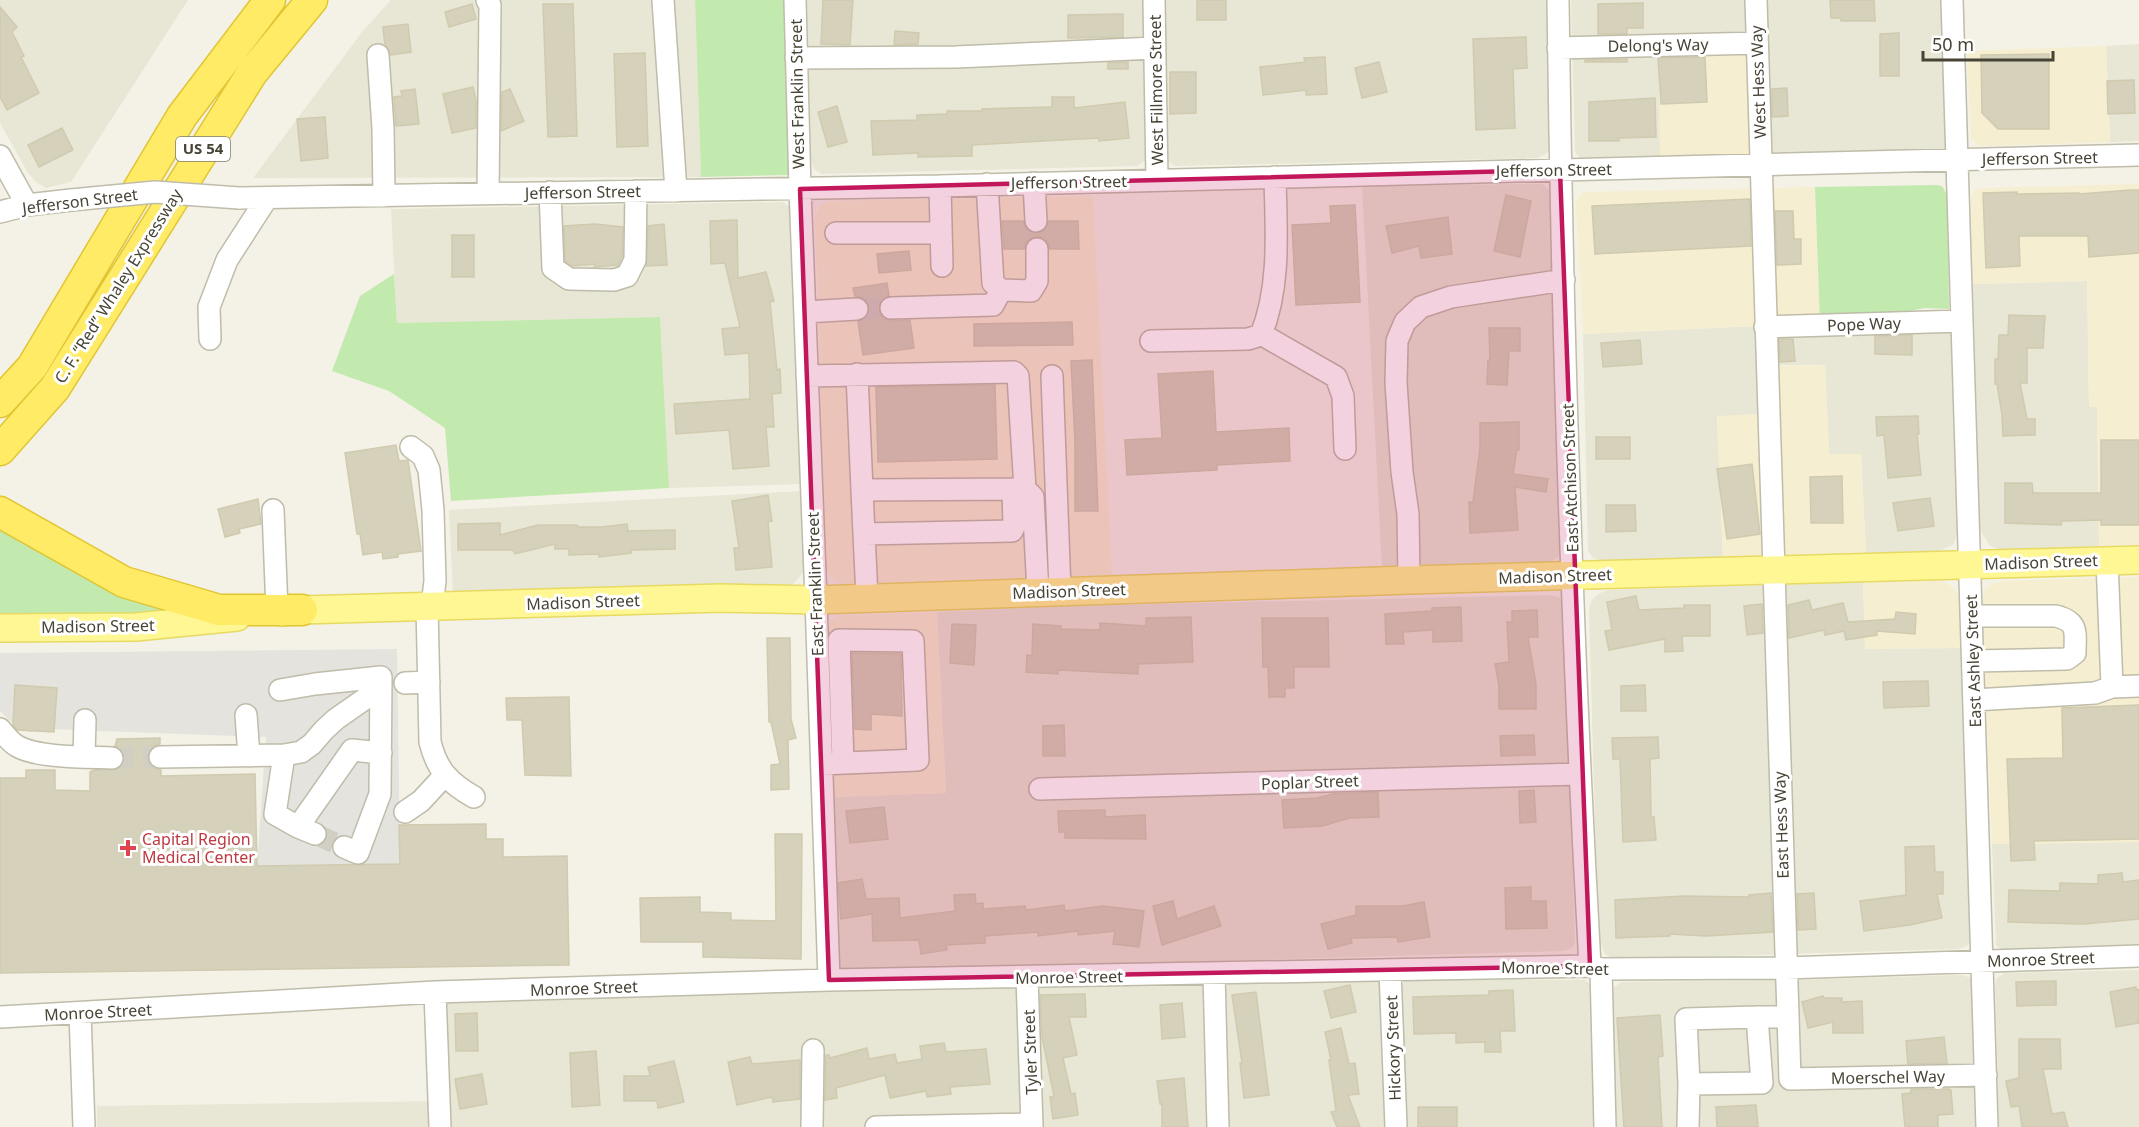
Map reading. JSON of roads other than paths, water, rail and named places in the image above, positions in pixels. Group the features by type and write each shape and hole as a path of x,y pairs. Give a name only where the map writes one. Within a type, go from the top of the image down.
{"highway":[{"name":"C. F. “Red” Whaley Expressway","path":"0,402 32,367 182,116 270,0"},
{"name":"C. F. “Red” Whaley Expressway","path":"0,450 54,388 252,73 312,0"},
{"path":"2,513 124,582 219,610 289,610"}],"main road":[{"name":"Madison Street","path":"4,631 136,627 289,610 721,598 816,600 1573,575 2139,560"}],"street":[{"path":"487,0 490,5 488,193"},
{"path":"663,0 676,190"},
{"name":"West Franklin Street","path":"795,0 800,189"},
{"name":"West Fillmore Street","path":"1154,0 1157,180"},
{"name":"East Atchison Street","path":"1558,0 1560,170 1579,774 1605,1127"},
{"name":"West Hess Way","path":"1756,0 1766,327"},
{"name":"East Ashley Street","path":"1952,0 1987,1127"},
{"name":"Delong's Way","path":"1558,48 1757,43"},
{"path":"796,58 956,57 1155,48"},
{"path":"378,56 383,128 384,196"},
{"name":"Jefferson Street","path":"0,213 27,205 155,192 267,198 800,189 2139,155"},
{"path":"0,156 27,205"},
{"path":"1151,341 1248,339 1261,334 1267,319 1276,266 1275,177"},
{"path":"1034,183 1036,221"},
{"path":"987,184 993,283 1001,291 1031,291 1037,281 1037,249"},
{"path":"940,186 942,266"},
{"name":"East Franklin Street","path":"800,189 829,980"},
{"path":"550,192 553,268 569,279 614,280 627,276 635,260 636,191"},
{"path":"210,339 209,308 227,260 267,198"},
{"path":"836,233 941,233"},
{"path":"1409,580 1408,514 1402,472 1395,382 1397,341 1405,322 1421,308 1451,297 1564,279"},
{"path":"891,308 993,305 1001,291"},
{"path":"805,312 856,309"},
{"name":"Pope Way","path":"1766,327 1962,321"},
{"name":"East Hess Way","path":"1766,327 1790,1079"},
{"path":"1261,334 1336,377 1343,396 1345,449"},
{"path":"807,375 1014,372 1018,376 1019,489 1012,531 864,534"},
{"path":"857,374 867,597"},
{"path":"1049,592 1052,376"},
{"path":"411,447 423,456 429,470 433,510 435,581 430,606 430,742 435,760 445,775 459,788 474,797"},
{"path":"862,490 1019,489 1033,496 1049,592"},
{"path":"273,510 289,610"},
{"path":"2107,561 2112,687"},
{"path":"1971,616 2056,616 2068,619 2075,628 2075,654 2067,659 1973,661"},
{"path":"822,764 918,760 914,641 839,640 843,762"},
{"path":"280,690 381,677 380,794 358,853 344,847"},
{"path":"405,683 429,682"},
{"path":"1974,700 2095,693 2112,687 2139,686"},
{"path":"160,758 284,755 301,752 336,719 369,696"},
{"path":"246,715 249,756"},
{"path":"84,720 84,757"},
{"path":"0,729 16,746 28,751 112,758"},
{"path":"284,755 275,814 307,831 352,750 381,753"},
{"name":"Poplar Street","path":"1040,789 1579,774"},
{"path":"405,812 421,801 445,775"},
{"name":"Monroe Street","path":"0,1017 435,992 829,980 1390,970 1786,968 2139,956"},
{"name":"Hickory Street","path":"1390,970 1396,1127"},
{"path":"1214,974 1218,1127"},
{"name":"Tyler Street","path":"1027,978 1032,1125"},
{"path":"435,992 440,1127"},
{"path":"80,1012 84,1127"},
{"path":"1689,1084 1762,1083 1757,1017"},
{"path":"1689,1127 1686,1019 1787,1017"},
{"path":"812,1127 813,1050"},
{"name":"Moerschel Way","path":"1790,1079 1986,1075"},
{"path":"876,1127 1032,1125"}],"tunnel":[{"path":"857,309 891,308"},
{"path":"112,758 160,757"},
{"path":"315,834 344,847"}],"place":[{"name":"Capital Region Medical Center","path":"128,848"}]}
